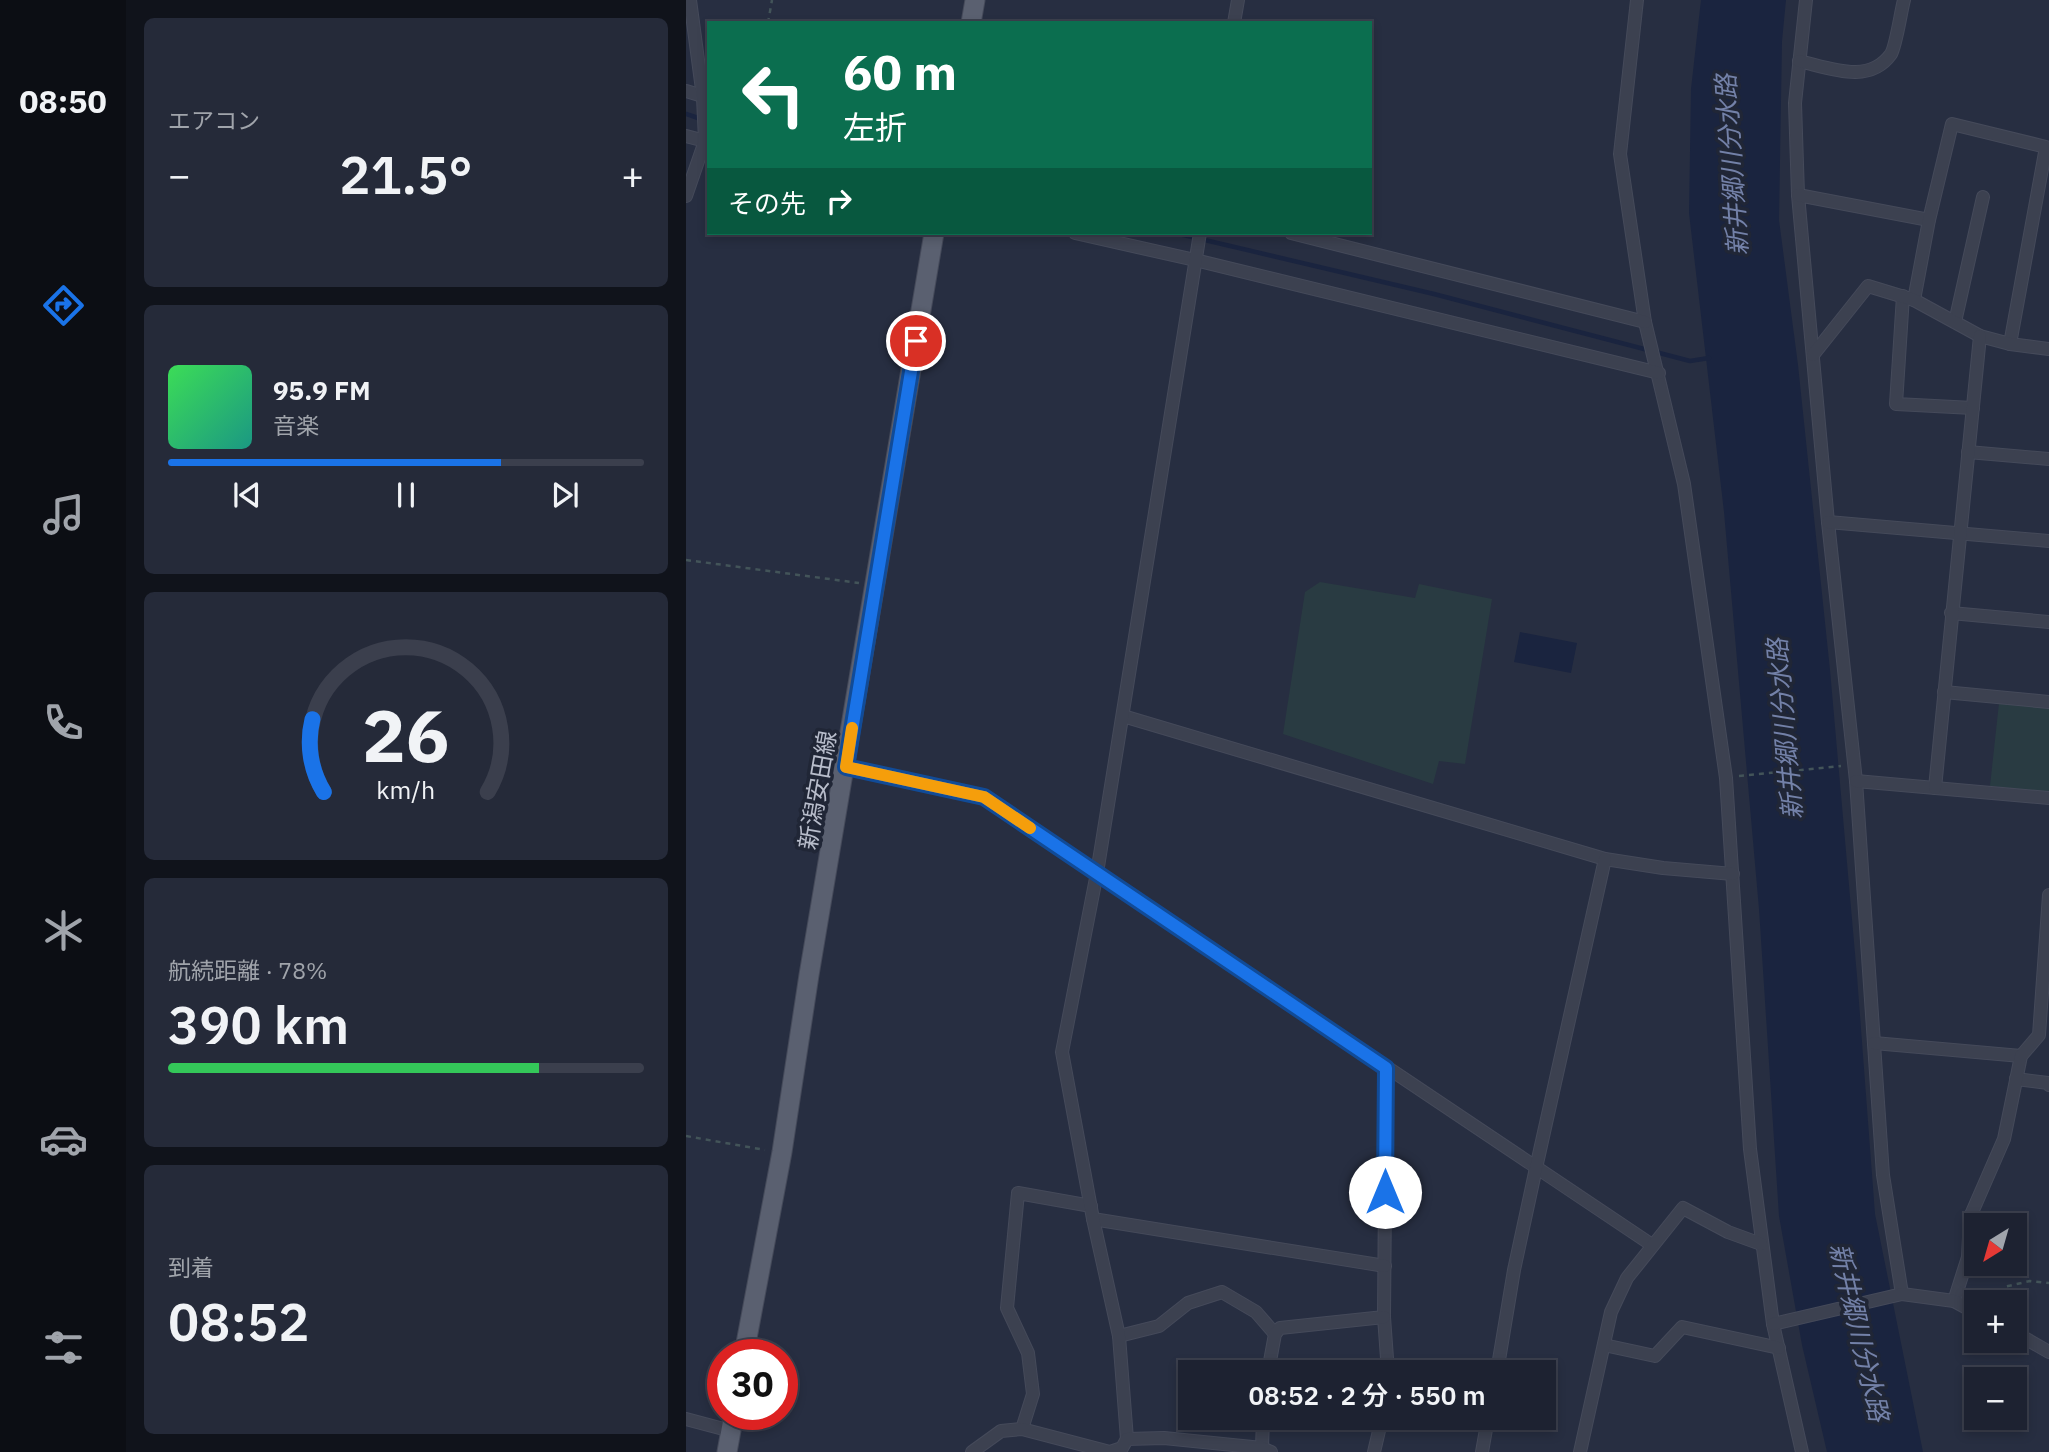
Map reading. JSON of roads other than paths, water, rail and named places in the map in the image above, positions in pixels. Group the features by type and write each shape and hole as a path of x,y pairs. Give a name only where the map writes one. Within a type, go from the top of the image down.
{"main road":[{"path":"971,21 975,0"},
{"name":"新潟安田線","path":"747,1339 782,1152 809,975 934,235"},
{"path":"727,1452 732,1430"}],"street":[{"path":"686,196 707,142 706,97 690,0"},
{"path":"1234,21 1238,0"},
{"path":"1637,0 1620,154 1645,322 1684,484 1726,778 1750,1149 1773,1324 1802,1452"},
{"path":"1806,0 1795,103 1798,195 1828,522 1856,782 1883,1175 1897,1295"},
{"path":"1799,61 1855,73 1869,72 1892,53 1904,0"},
{"path":"686,91 706,97"},
{"path":"1973,408 1896,404 1909,298 1952,124 2046,147 2010,344"},
{"path":"686,136 707,142"},
{"path":"1798,195 1929,220"},
{"path":"1955,322 1983,197"},
{"path":"1085,235 1196,256 1659,373"},
{"path":"1124,1446 1119,1336 1092,1213 1062,1052 1097,873 1200,235"},
{"path":"1299,235 1645,322"},
{"path":"1813,355 1868,286 1909,298 1980,336 2010,344 2049,348"},
{"path":"1935,788 1980,336"},
{"path":"1968,452 2049,459"},
{"path":"1828,522 2049,541"},
{"path":"1951,613 2049,622"},
{"path":"1944,692 2049,702"},
{"path":"1123,716 1605,859 1663,868 1733,874"},
{"path":"846,767 984,797 1652,1245"},
{"path":"1856,782 2049,798"},
{"path":"1499,1360 1514,1270 1605,859"},
{"path":"1954,1301 1968,1258 1970,1217 2004,1139 2021,1056 2044,1036 2049,895"},
{"path":"1874,1043 2021,1056"},
{"path":"1386,1068 1384,1317 1387,1360"},
{"path":"2016,1079 2048,1083 2049,1086"},
{"path":"1022,1429 1033,1394 1028,1353 1007,1308 1018,1193 1092,1213 1385,1266"},
{"path":"1580,1452 1611,1312 1627,1278 1683,1208 1728,1232 1761,1244"},
{"path":"1119,1336 1159,1326 1188,1303 1222,1292 1256,1312 1275,1334"},
{"path":"1773,1324 1897,1295 1954,1301 1964,1306"},
{"path":"1270,1360 1275,1334 1280,1328 1384,1317"},
{"path":"1604,1345 1655,1356 1682,1327 1779,1348"},
{"path":"2027,1339 2049,1352"},
{"path":"686,1419 707,1421"},
{"path":"971,1452 1001,1431 1022,1429 1110,1452 1124,1446 1164,1438 1267,1450 1264,1430"},
{"path":"1374,1452 1379,1430"},
{"path":"1482,1452 1486,1430"}],"water":[{"name":"新井郷川分水路","path":"1701,0 1786,0 1782,41 1779,220 1798,365 1830,670 1875,1214 1923,1452 1827,1452 1802,1345 1779,1216 1759,909 1724,512 1689,213 1691,89"},
{"path":"1520,632 1577,643 1571,673 1514,662"}],"waterway":[{"path":"686,114 701,119"},
{"path":"1183,235 1434,294 1690,361 1709,358"}]}
